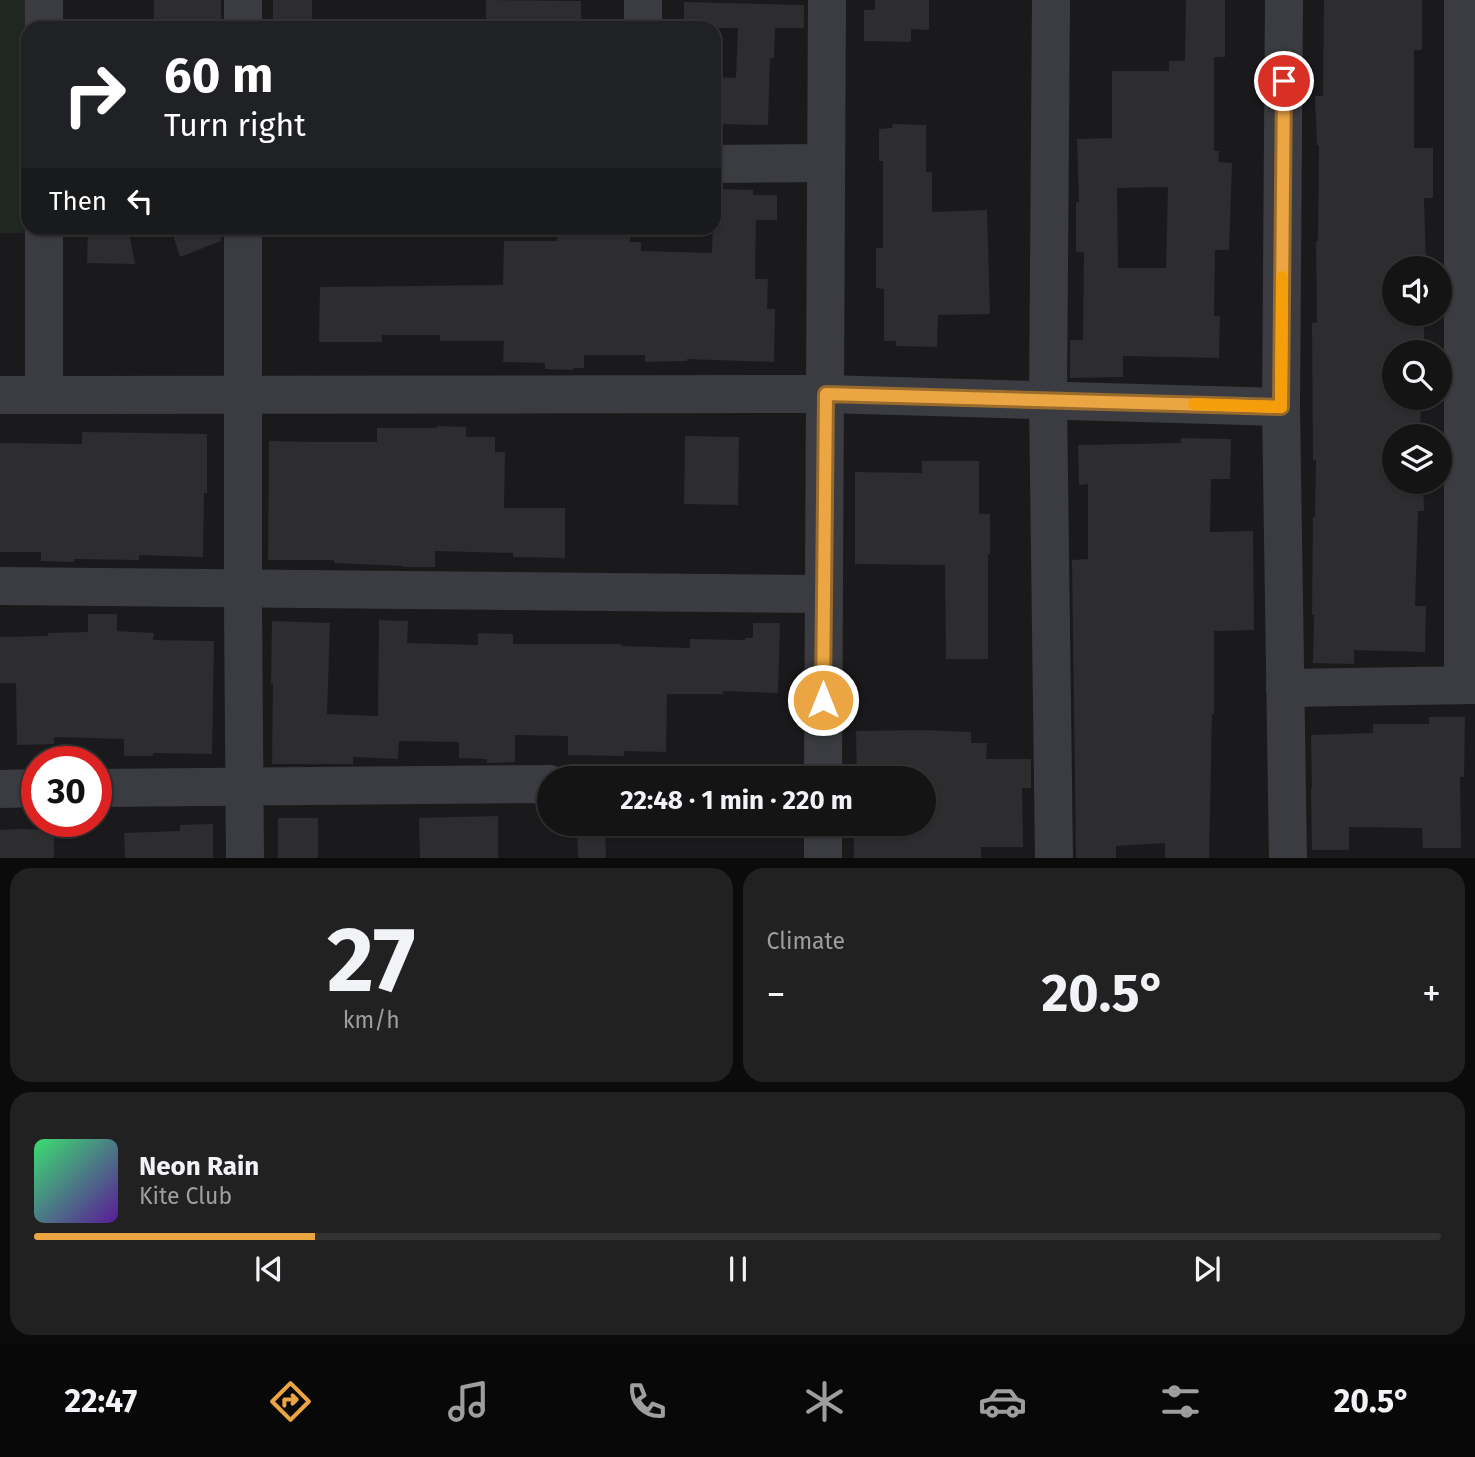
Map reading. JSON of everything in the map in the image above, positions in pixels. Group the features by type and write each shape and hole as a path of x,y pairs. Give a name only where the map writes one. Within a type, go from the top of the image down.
{"street":[{"path":"44,0 44,21"},
{"path":"243,0 243,21"},
{"path":"643,0 643,21"},
{"path":"823,766 827,0"},
{"path":"1051,0 1048,400 1054,858"},
{"path":"1284,0 1281,407 1288,858"},
{"path":"1285,688 1469,685 1463,0"},
{"path":"721,164 826,163"},
{"path":"44,235 44,395"},
{"path":"243,235 245,858"},
{"path":"0,395 826,394 1281,407"},
{"path":"0,586 823,594"},
{"path":"112,788 537,784"},
{"path":"0,789 21,789"},
{"path":"823,836 823,858"}],"shaded area":[{"path":"0,0 27,0 27,21 21,21 21,233 0,233"}],"building":[{"path":"154,0 221,0 221,21 154,21"},
{"path":"273,0 312,0 312,21 273,21"},
{"path":"486,0 581,1 581,21 486,21"},
{"path":"875,0 929,0 929,30 911,29 911,42 864,41 864,10 875,10"},
{"path":"1186,0 1225,0 1225,57 1214,57 1214,151 1219,151 1218,162 1232,163 1229,250 1215,250 1214,316 1220,316 1219,358 1123,356 1123,377 1070,378 1070,340 1083,340 1084,252 1076,252 1076,202 1079,202 1077,139 1112,138 1112,71 1169,71 1169,61 1185,61","holes":["1168,187 1166,268 1118,268 1117,188"]},
{"path":"1324,0 1422,0 1422,50 1414,50 1414,148 1433,148 1433,198 1424,198 1426,256 1382,256 1382,326 1424,326 1424,340 1382,340 1382,410 1421,410 1420,424 1382,424 1382,494 1423,494 1424,511 1418,511 1415,606 1426,606 1425,652 1354,650 1354,664 1313,663 1313,517 1316,460 1313,460 1312,323 1317,322 1319,145 1315,96 1323,96"},
{"path":"684,2 804,5 804,28 775,28 774,58 770,58 768,125 721,124 721,77 736,78 738,28 721,28 721,21 684,21"},
{"path":"893,124 926,125 926,172 932,172 932,212 987,210 990,314 938,315 937,347 896,346 896,341 884,341 884,289 876,288 876,248 883,248 883,161 879,161 879,129 892,128"},
{"path":"721,189 753,190 753,195 777,195 777,220 756,220 755,279 768,279 767,309 775,309 774,362 687,359 645,362 645,355 584,355 584,368 545,369 545,363 503,362 504,341 440,341 440,335 382,335 382,342 319,342 320,287 503,285 504,241 557,241 557,235 631,235 630,242 641,242 641,251 712,253 713,235 721,235"},
{"path":"88,235 129,235 135,264 87,263"},
{"path":"173,235 221,235 221,241 180,257"},
{"path":"466,427 466,437 495,437 495,452 505,452 504,508 565,508 565,558 513,557 513,553 435,551 435,567 334,563 334,560 268,560 269,441 377,442 377,428"},
{"path":"82,432 207,434 203,557 139,555 139,560 74,559 74,562 41,561 41,552 0,552 0,443 82,444"},
{"path":"685,436 739,437 738,505 684,504"},
{"path":"1181,438 1231,439 1230,479 1211,479 1210,532 1253,531 1254,630 1214,631 1209,858 1165,858 1165,843 1116,846 1116,858 1076,858 1072,560 1088,559 1088,484 1079,485 1078,445 1181,443"},
{"path":"922,461 979,461 979,514 990,514 988,659 946,659 945,565 855,564 855,472 922,473"},
{"path":"88,614 117,614 117,631 154,633 153,640 214,641 212,754 153,753 153,756 124,756 124,739 54,737 54,744 17,745 16,683 0,683 0,637 88,632"},
{"path":"379,620 408,621 407,643 478,645 478,633 513,634 513,644 621,644 690,648 690,639 745,640 753,638 753,623 780,623 778,693 723,691 723,694 667,694 666,752 624,751 624,756 568,755 568,736 515,735 515,762 487,763 487,759 459,758 459,742 399,741 398,759 353,757 353,764 272,764 272,621 330,623 327,714 378,716"},
{"path":"1429,717 1465,717 1464,777 1460,777 1461,848 1423,848 1422,828 1349,827 1349,850 1312,850 1311,735 1373,733 1373,724 1429,724"},
{"path":"856,731 971,732 971,743 987,743 986,759 1031,759 1031,788 1022,788 1023,847 981,847 981,858 854,858 854,836 936,836 936,766 857,766"},
{"path":"498,816 498,858 420,858 419,818"},
{"path":"278,818 318,818 318,858 278,858"},
{"path":"213,824 213,858 125,858 124,833 180,831 180,825"},
{"path":"21,829 21,837 54,837 54,858 0,858 0,830"},
{"path":"577,836 605,836 606,858 578,858"}],"slow traffic":[{"path":"1194,404 1281,407 1282,277"}],"route":[{"path":"823,700 826,394 1281,407 1284,81"}]}
